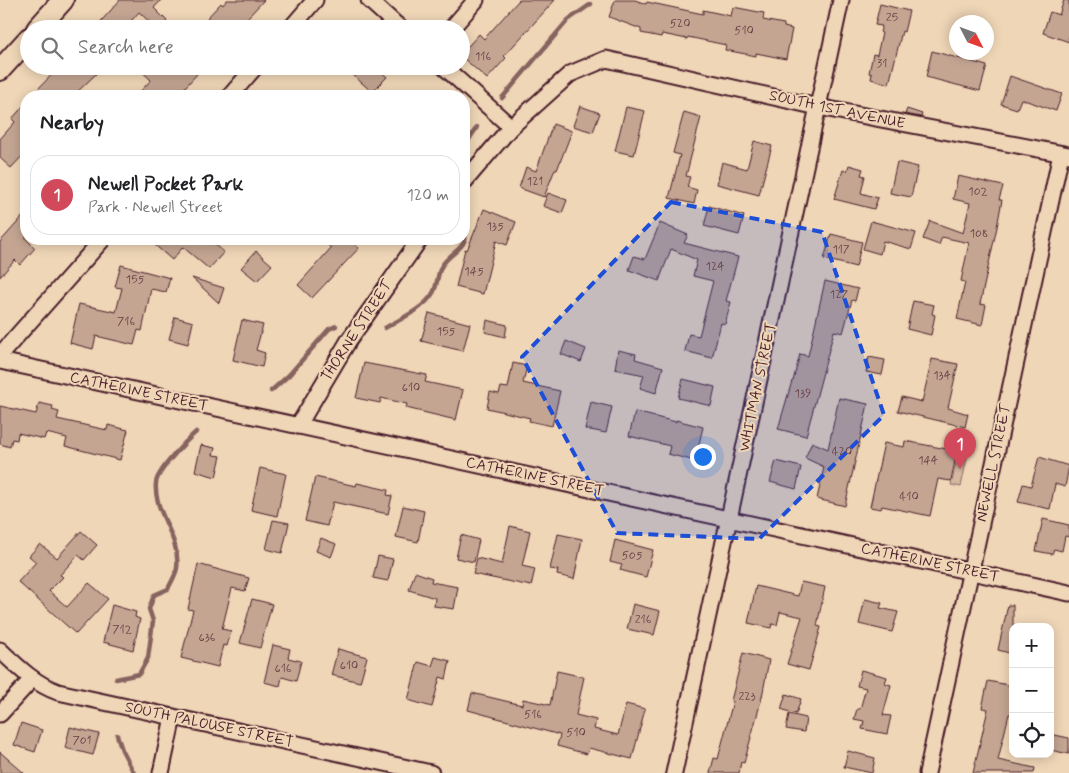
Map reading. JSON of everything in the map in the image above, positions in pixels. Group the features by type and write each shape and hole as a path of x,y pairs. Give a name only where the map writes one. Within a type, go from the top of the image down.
{"main road":[{"path":"45,20 63,0"},
{"path":"0,70 20,48"}],"street":[{"path":"298,20 315,0"},
{"path":"369,0 391,20"},
{"path":"459,20 476,0"},
{"name":"WHITMAN STREET","path":"674,773 841,0"},
{"name":"SOUTH 1ST AVENUE","path":"511,127 570,74 606,59 818,107 1065,155"},
{"path":"235,90 248,75"},
{"path":"453,75 470,90"},
{"path":"470,90 511,127 470,175"},
{"name":"NEWELL STREET","path":"927,773 970,572 1065,155"},
{"path":"0,355 98,245"},
{"name":"THORNE STREET","path":"298,426 348,340 416,245"},
{"name":"CATHERINE STREET","path":"0,362 1069,593"},
{"name":"SOUTH PALOUSE STREET","path":"0,650 32,679 46,688 58,692 424,772"},
{"path":"0,714 32,679"},
{"path":"161,773 173,717"}],"highlighted area":[{"path":"671,202 822,232 884,415 759,539 617,533 522,357"}],"shaded area":[{"path":"959,452 968,453 961,487 951,485"}],"building":[{"path":"120,0 161,0 154,8 166,20 147,20 139,12 132,20 102,20"},
{"path":"227,0 264,0 245,20 209,20 207,18 221,3 223,5"},
{"path":"519,0 555,0 504,56 506,58 487,79 470,64 470,44 479,34 484,39"},
{"path":"615,0 635,0 646,4 647,2 703,14 703,10 731,16 733,7 764,13 763,20 784,24 784,27 792,29 786,59 756,53 756,56 725,50 726,45 688,37 687,39 662,34 661,37 641,33 641,29 609,17"},
{"path":"1064,0 1069,0 1069,42 1043,33 1050,12 1059,15"},
{"path":"880,4 909,11 889,84 871,79 872,74 869,73 873,54 877,55 882,33 880,32 882,26 875,25"},
{"path":"932,51 949,56 949,60 965,60 987,66 980,91 926,77"},
{"path":"51,75 95,75 79,90 37,90"},
{"path":"146,75 196,75 182,90 142,90 151,80"},
{"path":"353,75 385,75 387,77 374,90 370,90"},
{"path":"1010,76 1062,94 1056,111 1021,99 1017,109 1001,104"},
{"path":"580,106 600,113 593,132 573,126"},
{"path":"626,107 645,111 634,155 615,151"},
{"path":"907,109 922,114 921,117 905,114"},
{"path":"20,110 20,158 11,168 0,158 0,139 15,122 12,119"},
{"path":"684,112 701,117 686,176 690,177 687,187 697,190 694,204 669,198 680,155 673,153"},
{"path":"553,124 572,131 544,197 519,188 526,167 536,171"},
{"path":"754,141 772,146 759,195 717,184 722,162 747,169"},
{"path":"897,162 918,167 911,197 890,193"},
{"path":"849,165 863,169 861,175 865,176 861,193 878,198 874,209 834,199 843,170 847,171"},
{"path":"958,176 1003,186 999,200 1002,200 997,227 980,304 986,305 982,325 957,319 965,282 961,281 969,243 942,237 939,245 923,239 930,221 963,233 970,203 953,199"},
{"path":"548,193 567,200 562,213 543,206"},
{"path":"709,206 744,216 739,235 704,226"},
{"path":"484,209 516,222 507,245 496,241 483,294 456,287 465,249 467,250"},
{"path":"20,220 20,245 32,245 35,248 20,265 15,260 0,277 0,242"},
{"path":"871,221 916,233 911,249 883,241 880,254 863,249"},
{"path":"660,223 688,235 684,243 738,257 726,301 731,302 725,324 721,323 712,358 685,351 689,334 699,336 713,281 693,276 697,260 671,249 659,281 629,270 634,256 645,259"},
{"path":"831,234 862,242 856,267 824,259"},
{"path":"155,245 216,245 224,252 209,269 183,247 172,260"},
{"path":"328,245 356,245 359,248 312,298 298,285 331,248"},
{"path":"256,251 272,265 257,281 241,268"},
{"path":"121,265 170,278 166,292 151,289 142,331 138,330 134,345 96,336 93,349 70,343 79,304 116,312 122,288 115,287"},
{"path":"192,278 224,288 219,303"},
{"path":"825,281 858,289 855,301 852,300 843,333 834,331 806,436 778,429 800,354 808,356"},
{"path":"913,301 934,305 932,314 935,315 931,335 907,329"},
{"path":"429,313 470,324 463,351 421,341"},
{"path":"175,317 193,322 188,344 169,339"},
{"path":"242,320 263,325 256,350 265,353 262,367 233,360"},
{"path":"487,320 507,325 505,337 485,332"},
{"path":"566,341 586,349 581,362 561,354"},
{"path":"618,350 636,354 635,359 663,367 656,393 640,388 644,375 615,369"},
{"path":"869,357 885,360 882,375 866,372"},
{"path":"932,359 958,364 948,408 968,414 965,427 898,411 902,397 922,402"},
{"path":"364,363 427,375 425,382 463,390 456,420 406,408 407,404 381,398 380,403 356,398"},
{"path":"513,363 527,366 523,383 560,391 552,426 529,421 530,418 487,408 490,392 499,394 501,387 508,388"},
{"path":"683,379 715,387 711,406 678,398"},
{"path":"839,398 868,404 845,506 817,499 824,467 805,458 812,442 828,449"},
{"path":"591,402 612,407 606,433 585,429"},
{"path":"39,403 53,406 52,410 59,412 57,419 107,430 108,425 128,430 120,460 65,446 67,438 46,433 44,439 18,433 17,440 12,439 10,447 0,444 0,406 36,414"},
{"path":"635,412 703,427 695,461 668,454 670,446 629,436"},
{"path":"905,441 957,451 951,481 938,479 930,516 882,506 881,509 870,507 884,443 904,447"},
{"path":"201,445 215,448 213,455 221,456 216,477 195,471"},
{"path":"1039,457 1069,466 1065,487 1055,484 1050,509 1018,502 1023,484 1031,486"},
{"path":"776,461 801,467 796,489 770,482"},
{"path":"260,468 286,474 277,516 251,510"},
{"path":"315,477 356,486 357,483 388,490 387,495 392,496 388,514 333,502 327,526 305,521"},
{"path":"403,506 424,511 418,542 396,537"},
{"path":"1043,519 1069,525 1069,537 1065,536 1062,551 1054,549 1052,554 1036,551"},
{"path":"273,520 289,523 282,553 266,549"},
{"path":"510,526 530,531 522,566 535,569 531,586 473,574 477,558 502,564"},
{"path":"81,531 97,545 84,560 78,555 60,575 63,577 49,591 67,607 89,583 108,599 76,634 18,582 36,562 29,556 40,544 57,558"},
{"path":"558,534 582,539 574,579 557,575 558,570 550,569"},
{"path":"461,535 479,540 474,562 456,558"},
{"path":"321,538 336,544 331,557 316,551"},
{"path":"615,540 653,550 646,577 620,570 622,565 610,562"},
{"path":"378,556 393,559 388,581 373,578"},
{"path":"198,564 249,578 245,591 232,588 222,629 231,631 227,646 223,645 218,667 181,658 193,610 188,609"},
{"path":"415,572 432,578 431,582 458,587 454,609 434,606 435,598 409,590"},
{"path":"801,582 825,587 817,626 821,627 809,670 787,664 802,617 780,612 777,625 772,624 771,628 748,623 756,586 798,596"},
{"path":"252,599 272,604 260,648 240,643"},
{"path":"865,599 882,603 880,608 898,612 892,632 859,624"},
{"path":"633,604 660,611 654,635 627,629"},
{"path":"112,605 136,612 135,617 140,619 133,650 103,642"},
{"path":"1008,605 1013,605 1013,623 1009,623 1009,653 998,650"},
{"path":"273,645 290,649 288,658 301,661 296,681 282,677 280,686 264,682"},
{"path":"338,649 367,657 360,682 331,675"},
{"path":"743,653 769,660 762,697 744,763 741,762 739,773 710,773 714,758 718,759"},
{"path":"435,657 450,661 446,679 440,677 432,707 408,700 418,662 432,666"},
{"path":"861,670 887,677 885,683 891,685 883,715 891,716 887,734 862,729 864,721 854,719 857,709 860,709 866,688 857,686"},
{"path":"557,671 584,677 576,715 596,720 594,729 618,735 626,704 645,709 632,759 589,748 587,754 557,746 560,735 468,710 472,693 522,705 523,699 550,705"},
{"path":"988,681 1009,685 1009,714 998,760 1035,768 1034,773 973,773 988,709 982,708"},
{"path":"786,694 801,699 796,714 781,709"},
{"path":"789,714 806,718 804,732 786,729"},
{"path":"21,723 42,730 35,752 14,745"},
{"path":"70,727 99,734 93,755 65,748"},
{"path":"1054,735 1069,738 1069,754 1054,751"},
{"path":"848,751 875,758 872,773 844,767"},
{"path":"0,752 24,773 0,773"}],"waterway":[{"path":"502,98 568,20 591,4"},
{"path":"470,138 477,127"},
{"path":"385,328 411,313 429,299 435,290 441,267 462,245"},
{"path":"271,391 289,375 329,329 336,326"},
{"path":"116,679 139,674 148,658 153,621 149,609 154,595 168,589 175,576 177,568 175,546 162,514 156,494 156,483 161,471 196,432"},
{"path":"117,735 122,750 134,773"}],"place":[{"name":"Newell Pocket Park","path":"960,469"}]}
